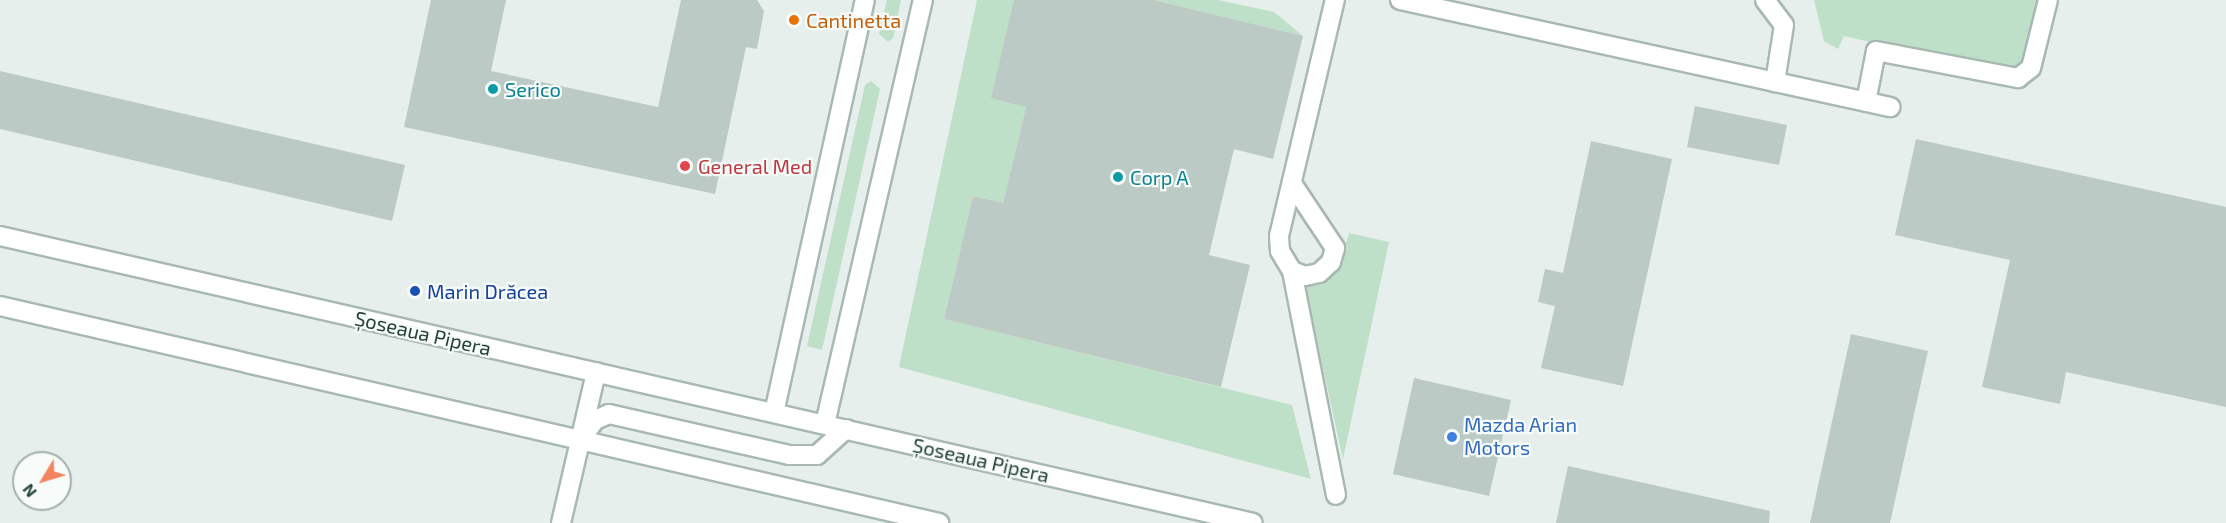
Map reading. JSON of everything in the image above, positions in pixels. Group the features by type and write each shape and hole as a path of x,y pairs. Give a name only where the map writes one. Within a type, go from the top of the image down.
{"main road":[{"path":"774,413 865,0"},
{"path":"825,424 922,0"},
{"path":"1335,0 1293,185 1279,236 1280,251 1292,271 1336,495"},
{"path":"1400,0 1890,107"},
{"path":"1766,0 1784,25 1775,82"},
{"path":"1866,102 1876,51 2018,78 2031,68 2048,0"},
{"path":"1292,271 1305,276 1319,273 1331,262 1335,248 1293,185"},
{"name":"Șoseaua Pipera","path":"0,236 1253,523"},
{"path":"0,306 939,523"},
{"path":"561,523 596,372"},
{"path":"580,440 595,420 609,414 789,455 817,455 846,429"},
{"name":"Șoseaua Pipera","path":"1116,490 1217,523"}],"green space":[{"path":"887,0 901,0 893,38 888,42 879,34"},
{"path":"977,0 1014,0 1026,107 1003,203 973,196 944,319 1292,405 1311,479 899,367"},
{"path":"1154,0 1218,0 1274,12 1303,36"},
{"path":"1814,0 2038,0 2026,59 2021,67 2005,73 1844,36 1838,49 1824,41"},
{"path":"871,81 880,89 822,350 807,346 865,85"},
{"path":"1349,233 1389,242 1343,459 1304,283 1321,282 1339,267"}],"building":[{"name":"Serico","path":"431,0 506,0 491,71 658,107 681,0 757,0 764,11 757,49 746,47 715,194 404,127"},
{"name":"Corp A","path":"1014,0 1154,0 1303,36 1273,159 1234,149 1209,255 1250,265 1221,387 944,319 973,196 1003,203 1026,107 991,98"},
{"path":"0,71 405,165 392,221 0,129"},
{"path":"1695,106 1787,125 1779,165 1687,147"},
{"path":"1916,139 2226,207 2226,407 2066,372 2060,404 1982,387 2010,260 1895,235"},
{"path":"1591,141 1672,159 1623,386 1541,368 1555,306 1538,302 1545,269 1563,273"},
{"path":"1851,334 1928,351 1890,523 1810,523"},
{"name":"Mazda Arian Motors","path":"1414,378 1511,400 1489,496 1393,474"},
{"path":"1568,466 1770,511 1769,523 1556,523"}],"place":[{"name":"Cantinetta","path":"794,20"},
{"name":"Serico","path":"493,89"},
{"name":"General Med","path":"685,166"},
{"name":"Corp A","path":"1118,177"},
{"name":"Marin Drăcea","path":"415,291"},
{"name":"Mazda Arian Motors","path":"1452,437"}]}
